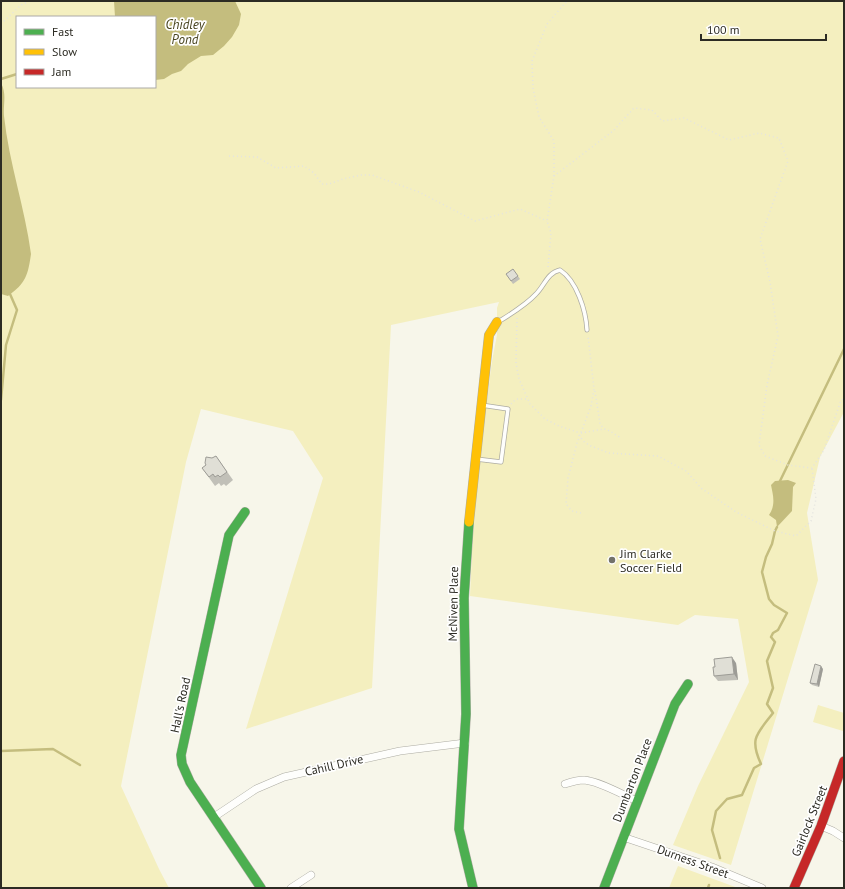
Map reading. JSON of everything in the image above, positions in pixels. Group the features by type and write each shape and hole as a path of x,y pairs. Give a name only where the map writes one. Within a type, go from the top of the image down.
{"street":[{"name":"McNiven Place","path":"473,888 465,858 459,816 465,742 466,683 464,598 468,530 489,335 497,322"},
{"name":"Hall's Road","path":"245,512 229,535 181,755 185,772 197,793 260,888"},
{"name":"Dumbarton Place","path":"604,888 675,704 688,684"},
{"name":"Cahill Drive","path":"214,817 256,789 284,777 400,751 465,742"},
{"name":"Gairlock Street","path":"794,888 821,826 844,762"},
{"path":"565,784 575,780 589,781 637,801"},
{"path":"821,826 844,838"},
{"name":"Durness Street","path":"623,837 706,865 762,888"},
{"path":"291,888 311,876"}],"lane":[{"path":"497,322 518,310 537,294 552,273 560,270 568,276 576,292 586,314 588,330"},
{"path":"475,459 501,462 508,409 481,405"}],"path":[{"path":"1,24 21,5 30,1"},
{"path":"548,267 551,233 547,221 554,176 554,142 539,117 533,88 532,61 547,24 567,1"},
{"path":"554,176 613,131 634,108 652,110 662,121 684,118 729,140 759,133 779,138 788,161 760,239 770,282 778,336 767,384 759,445 765,456 788,465 812,468"},
{"path":"229,156 257,157 276,168 304,166 314,172 322,184 329,184 361,175 372,175 419,192 475,221 520,209 547,221"},
{"path":"518,310 516,363 519,379 527,399 538,413 545,419 559,426 577,432 583,441 591,446 614,454 658,456 686,471 701,488 736,512 775,531 796,536 811,521 816,499 812,468 824,450 840,403 844,398"},
{"path":"588,330 598,417 600,424 604,429"},
{"path":"581,512 572,511 566,504 568,478 580,436 591,406 594,389"},
{"path":"508,409 516,398 527,399"},
{"path":"581,433 604,429 610,430 620,437"}],"shaded area":[{"path":"1,1 844,1 844,412 820,457 807,513 818,580 731,865 673,845 698,786 749,682 738,619 695,615 678,625 470,596 473,530 480,453 492,361 497,335 497,308 499,302 391,325 372,688 246,729 323,478 293,431 201,409 186,462 121,786 169,888 1,888"},
{"path":"818,705 844,713 843,731 813,722"},
{"path":"678,866 738,888 669,888"}],"water":[{"name":"Chidley Pond","path":"114,1 235,1 241,14 239,25 232,37 213,55 201,56 188,64 181,71 164,79 156,80 156,16 115,16"},
{"path":"1,83 4,95 6,134 31,254 29,268 25,278 19,287 8,296 1,294"},
{"path":"788,480 796,483 793,487 792,511 777,527 776,520 769,515 773,508 771,485 775,481"}],"building":[{"path":"513,269 518,276 511,281 506,274"},
{"path":"216,456 227,472 220,477 218,475 215,477 213,474 209,477 202,468 206,465 206,457 212,458"},
{"path":"732,657 734,674 714,676 714,659"},
{"path":"815,664 821,666 817,684 810,683"}],"waterway":[{"path":"1,79 16,74"},
{"path":"1,400 6,345 17,310 10,294"},
{"path":"780,481 844,349"},
{"path":"720,858 712,830 716,811 727,799 742,795 754,768 761,764 757,755 755,742 756,737 773,713 767,704 773,688 767,661 775,642 771,637 773,633 778,630 787,613 774,605 769,599 762,572 777,527"},
{"path":"1,751 53,749 80,765"}],"traffic: fast":[{"path":"245,512 229,535 181,755 182,764 190,782 261,888"},
{"path":"469,522 464,598 466,714 459,829 473,888"},
{"path":"604,888 675,704 688,684"}],"traffic: slow":[{"path":"469,522 489,335 497,322"}],"traffic: jam":[{"path":"794,888 821,826 844,761"}],"place":[{"name":"Jim Clarke Soccer Field","path":"612,560"}]}
